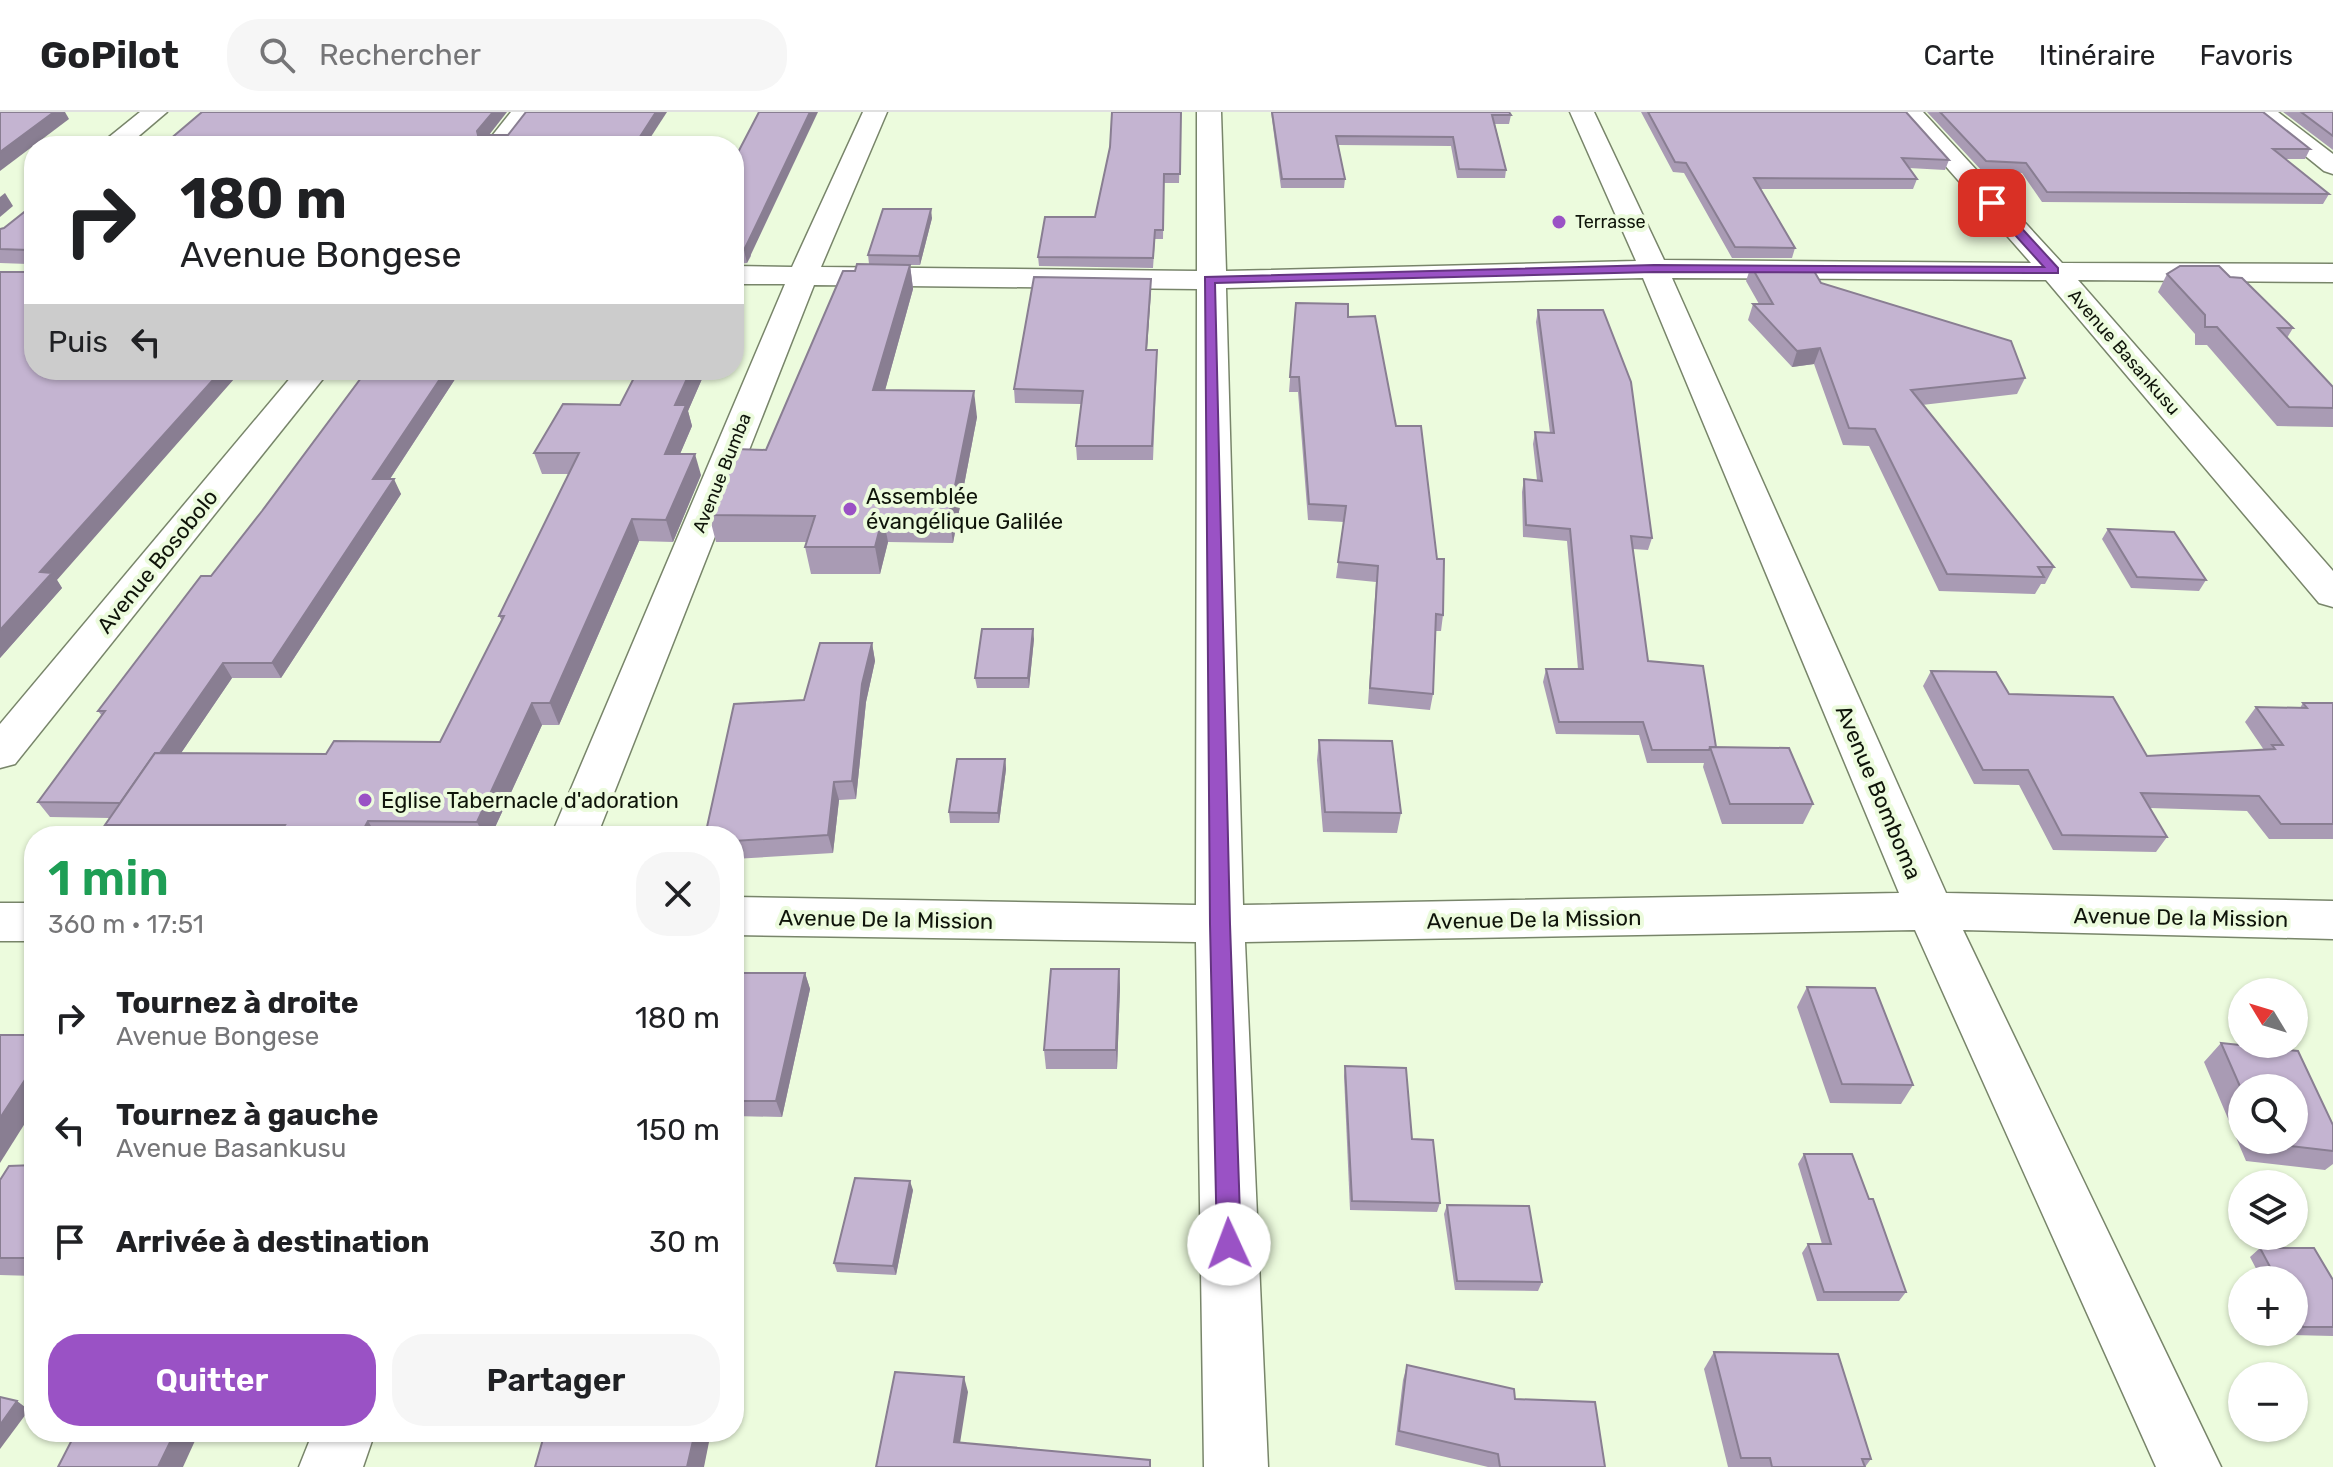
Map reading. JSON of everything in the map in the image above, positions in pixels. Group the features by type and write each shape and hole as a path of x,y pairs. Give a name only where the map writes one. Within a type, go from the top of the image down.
{"street":[{"path":"124,136 155,112"},
{"path":"505,136 524,112"},
{"name":"Avenue Bumba","path":"578,826 803,275 875,112"},
{"path":"1209,112 1220,924 1236,1467"},
{"name":"Avenue Bomboma","path":"1582,112 1654,269 1930,911 2189,1467"},
{"name":"Avenue Basankusu","path":"1910,112 2054,271 2333,595"},
{"path":"2263,112 2333,166"},
{"path":"744,275 1209,280 1654,269 2333,273"},
{"name":"Avenue Bosobolo","path":"0,753 306,380"},
{"name":"Avenue De la Mission","path":"744,916 1220,924 1930,911 2333,920"},
{"path":"0,922 24,922"},
{"path":"331,1467 340,1442"}],"building":[{"path":"0,112 54,112 0,152"},
{"path":"202,112 493,112 477,131 478,135 508,135 526,112 656,112 640,136 174,136"},
{"path":"759,112 810,112 744,250 744,141"},
{"path":"1112,112 1181,112 1180,174 1164,174 1163,230 1155,230 1153,258 1038,257 1045,217 1095,217 1110,147"},
{"path":"1272,112 1509,112 1511,115 1492,115 1506,170 1459,169 1453,137 1336,136 1345,179 1282,179"},
{"path":"1648,112 1906,112 1949,160 1902,158 1917,179 1754,178 1795,248 1735,247 1686,163 1675,162"},
{"path":"1940,112 2263,112 2310,149 2273,149 2329,194 2047,192 2026,163 1986,161"},
{"path":"2301,112 2333,112 2333,136"},
{"path":"883,209 931,209 919,256 868,255"},
{"path":"24,212 24,250 0,249 0,229"},
{"path":"857,264 910,265 873,390 974,391 949,516 883,516 875,547 805,547 815,516 709,515 736,449 766,450 843,271 855,271"},
{"path":"1751,266 1811,266 1821,283 2011,341 2025,378 1911,390 2054,567 2038,567 2044,577 1947,574 1875,429 1849,428 1820,348 1797,351 1753,304 1773,304"},
{"path":"2180,266 2219,266 2230,277 2242,278 2293,328 2278,328 2333,387 2333,408 2289,407 2217,327 2205,327 2205,315 2167,274"},
{"path":"0,272 24,272 24,380 213,380 40,572 52,573 0,630"},
{"path":"1034,277 1151,279 1146,350 1157,350 1152,446 1076,446 1083,391 1014,389"},
{"path":"1296,303 1348,304 1348,317 1375,316 1396,426 1421,426 1437,559 1444,559 1443,615 1436,614 1433,694 1370,688 1378,566 1338,562 1346,506 1309,504 1299,377 1290,377"},
{"path":"1538,310 1603,310 1631,382 1652,538 1631,536 1648,661 1703,666 1716,747 1709,750 1652,750 1643,722 1559,722 1546,669 1583,669 1570,529 1526,525 1524,479 1542,481 1535,432 1554,433"},
{"path":"360,380 439,380 373,479 394,479 272,663 223,663 160,753 155,753 120,803 38,802 105,711 98,711 201,576 211,576"},
{"path":"633,380 686,380 675,405 686,405 665,454 695,454 666,520 632,519 550,703 532,703 477,822 368,821 365,826 105,825 155,753 326,754 334,741 440,742 504,616 499,616 579,453 534,453 563,404 620,405"},
{"path":"2108,529 2174,532 2206,580 2137,577"},
{"path":"982,629 1033,629 1028,678 975,678"},
{"path":"820,643 872,643 862,684 852,781 834,782 828,835 744,840 744,826 707,826 734,704 804,700"},
{"path":"1931,671 1996,672 2009,694 2113,697 2147,756 2275,749 2272,745 2283,745 2256,707 2307,708 2303,703 2333,703 2333,824 2281,824 2259,796 2141,793 2167,837 2062,835 2028,770 1983,770"},
{"path":"1319,740 1392,741 1401,813 1325,812"},
{"path":"1710,747 1789,748 1813,804 1730,804"},
{"path":"957,759 1005,759 998,813 949,812"},
{"path":"1051,969 1119,969 1116,1050 1044,1050"},
{"path":"744,973 805,973 776,1101 744,1101"},
{"path":"1807,987 1875,988 1913,1085 1842,1084"},
{"path":"0,1035 24,1035 24,1081 0,1118"},
{"path":"2221,1043 2228,1044 2228,1058 2301,1058 2333,1125 2333,1151 2308,1148 2308,1074 2235,1074"},
{"path":"1345,1066 1406,1068 1412,1139 1433,1140 1440,1203 1352,1201"},
{"path":"1804,1154 1852,1154 1869,1199 1873,1199 1906,1292 1824,1292 1808,1244 1831,1244"},
{"path":"24,1165 24,1258 0,1258 0,1180 9,1166"},
{"path":"855,1178 910,1181 893,1266 834,1263"},
{"path":"1447,1205 1529,1206 1542,1282 1457,1281"},
{"path":"2314,1248 2333,1280 2333,1327 2308,1327 2308,1266 2270,1266 2261,1250"},
{"path":"1714,1352 1838,1354 1871,1459 1862,1459 1865,1467 1772,1467 1770,1458 1741,1458"},
{"path":"1407,1365 1514,1389 1515,1399 1595,1402 1605,1467 1500,1467 1498,1454 1399,1431"},
{"path":"895,1372 964,1377 954,1442 1150,1460 1150,1467 876,1467"},
{"path":"0,1397 17,1401 0,1425"},
{"path":"71,1442 170,1442 158,1467 58,1467"},
{"path":"542,1442 693,1442 687,1467 535,1467"}],"place":[{"name":"Terrasse","path":"1559,222"},
{"name":"Assemblée évangélique Galilée","path":"850,509"},
{"name":"Eglise Tabernacle d'adoration","path":"365,800"}],"route":[{"path":"1229,1244 1209,280 1654,269 2054,271 1992,203"}]}
